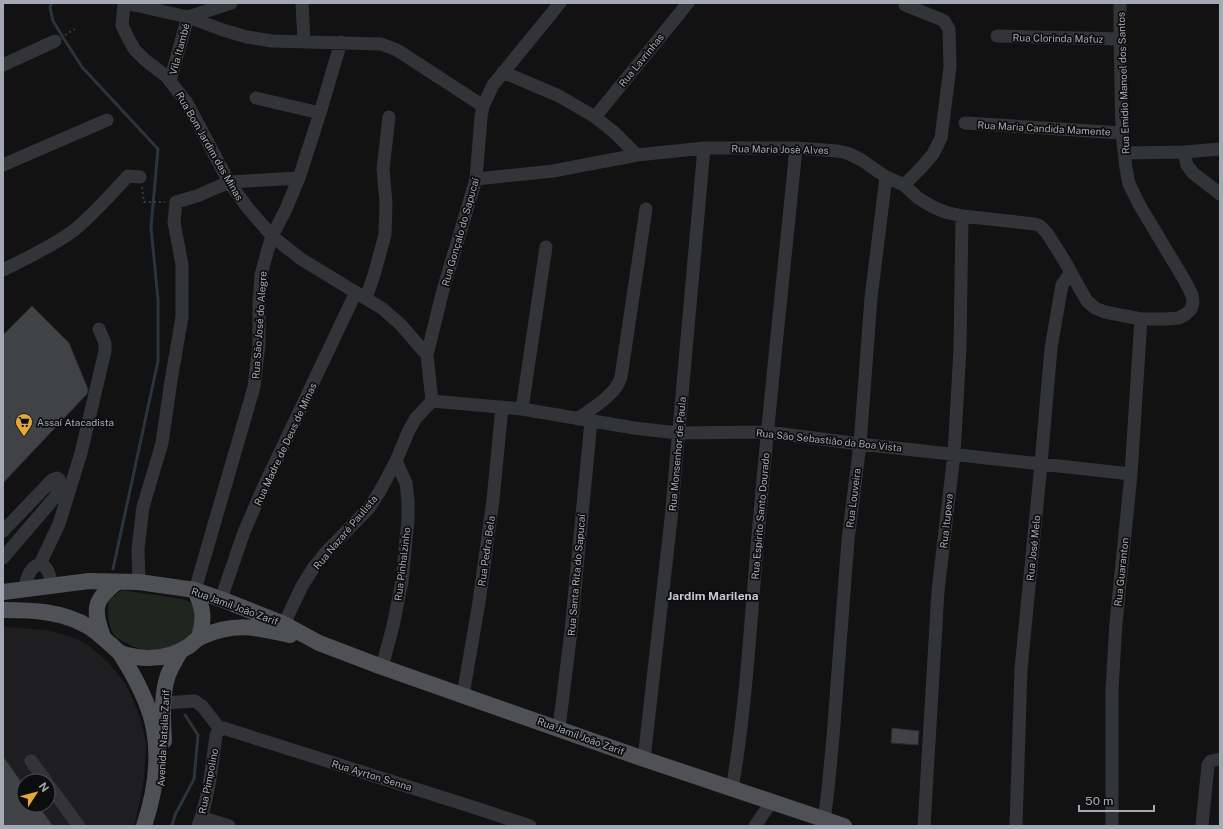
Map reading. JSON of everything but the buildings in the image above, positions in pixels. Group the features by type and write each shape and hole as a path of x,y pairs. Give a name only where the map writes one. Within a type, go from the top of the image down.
{"main road":[{"name":"Rua Jamil João Zarif","path":"3,592 89,581 139,582 195,590 284,624 319,642 382,667 644,759 844,826"},
{"path":"103,637 96,617 97,607 100,598 117,582"},
{"path":"195,590 202,606 203,617 199,637"},
{"name":"Rua Jamil João Zarif","path":"3,610 47,612 64,616 88,626 103,637 119,652 148,658 164,657 180,652 199,637 219,630 231,628 255,627 319,642"},
{"name":"Avenida Natalia Zarif","path":"119,652 140,689 148,708 154,730 156,759 152,795 144,826"},
{"name":"Avenida Natalia Zarif","path":"152,826 159,802 163,766 164,689 169,674 180,652"}],"street":[{"path":"126,3 188,16 223,30 272,41 341,42 381,44 389,46 483,106"},
{"name":"Rua Bom Jardim das Minas","path":"126,3 124,5 122,25 135,50 170,81 187,103 229,182 246,207 272,236 301,259 383,309 401,325 427,356"},
{"path":"188,16 231,3"},
{"path":"302,3 304,42"},
{"name":"Rua Gonçalo do Sapucaí","path":"427,356 443,290 476,179 483,106 493,85 560,3"},
{"name":"Rua Lavrinhas","path":"595,117 688,3"},
{"name":"Rua Emídio Manoel dos Santos","path":"1120,3 1122,133 1129,184 1140,206 1185,281 1192,295 1193,302 1191,309 1186,314 1178,318 1141,319"},
{"path":"904,186 933,154 941,138 950,67 950,36 947,25 940,19 905,5"},
{"name":"Vila Itambé","path":"170,81 188,16"},
{"name":"Rua Clorinda Mafuz","path":"997,36 1120,39"},
{"path":"3,65 55,41"},
{"name":"Rua São José do Alegre","path":"195,590 254,387 260,345 259,302 261,275 272,236 286,209 299,178 341,42"},
{"path":"503,72 558,96 595,117 615,132 637,155"},
{"path":"256,98 320,113"},
{"path":"361,295 374,275 385,235 386,203 383,168 389,117"},
{"path":"3,165 107,120"},
{"name":"Rua Maria Candida Mamente","path":"965,123 1122,133"},
{"name":"Rua Maria Josè Alves","path":"476,179 553,171 637,155 704,148 796,148 837,151 860,159 886,177 904,186 918,198 933,207 946,212 962,216 1035,224 1040,226 1048,233 1054,242 1087,301 1095,308 1106,312 1141,319"},
{"name":"Rua Monsenhor de Paula","path":"644,759 671,519 704,148"},
{"name":"Rua Espírito Santo Dourado","path":"732,789 743,714 748,664 757,548 796,148"},
{"path":"1125,153 1184,152 1220,149"},
{"path":"1184,152 1187,165 1193,173 1220,194"},
{"path":"3,270 56,243 74,230 89,217 128,176 140,177"},
{"name":"Rua Louveira","path":"824,820 833,737 848,540 860,444 872,298 886,177"},
{"path":"139,582 138,549 143,507 162,443 182,317 182,265 174,222 176,202 197,196 229,182 299,178"},
{"path":"584,420 611,394 619,384 622,377 646,209"},
{"name":"Rua Itupeva","path":"924,826 938,592 954,454 960,349 962,216"},
{"path":"522,409 546,247"},
{"name":"Rua José Melo","path":"1016,826 1021,669 1051,348 1062,285 1070,273"},
{"name":"Rua Madre de Deus de Minas","path":"221,599 244,532 264,486 361,295"},
{"name":"Rua Guaranton","path":"1112,826 1112,689 1116,623 1131,474 1141,319"},
{"path":"24,589 29,573 40,564 60,524 104,358 105,343 99,329"},
{"path":"427,356 432,401"},
{"name":"Rua São Sebastião da Boa Vista","path":"432,401 522,409 634,428 678,433 768,432 860,444 1131,474"},
{"name":"Rua Nazaré Paulista","path":"284,624 302,586 314,567 328,550 369,508 396,461 409,430 416,418 432,401"},
{"name":"Rua Pedra Bela","path":"463,695 480,594 493,500 502,407"},
{"name":"Rua Santa Rita do Sapucaí","path":"559,728 571,631 584,420"},
{"name":"Rua Pinhalzinho","path":"382,667 393,626 402,581 408,520 406,483 396,461"},
{"path":"3,531 52,480 57,478 59,479 60,485 56,496 3,558"},
{"path":"40,564 47,569 52,585"},
{"path":"163,703 194,701 202,706 218,732"},
{"name":"Rua Ayrton Senna","path":"218,732 223,728 233,730 530,826"},
{"name":"Rua Pimpolino","path":"200,821 210,779 218,732"},
{"path":"1202,826 1208,765 1210,761 1220,759"},
{"path":"31,761 40,773"},
{"path":"56,795 78,826"},
{"path":"755,826 772,802"},
{"path":"200,821 229,826"}],"path":[{"path":"140,177 144,202 176,202"}],"shaded area":[{"path":"122,590 181,599 190,602 199,614 195,629 189,636 173,646 155,650 136,648 116,637 112,632 109,623 109,600"},
{"path":"3,627 48,630 77,639 88,645 108,662 124,682 140,717 146,743 144,778 134,826 3,826"}],"waterway":[{"path":"52,3 50,7 53,21 82,67 158,149 151,227 158,300 158,361 113,569"},
{"path":"172,826 175,815 194,779 198,735 185,715"}],"place":[{"name":"Assaí Atacadista","path":"24,437"}],"district":[{"name":"Jardim Marilena","path":"713,596"}]}
